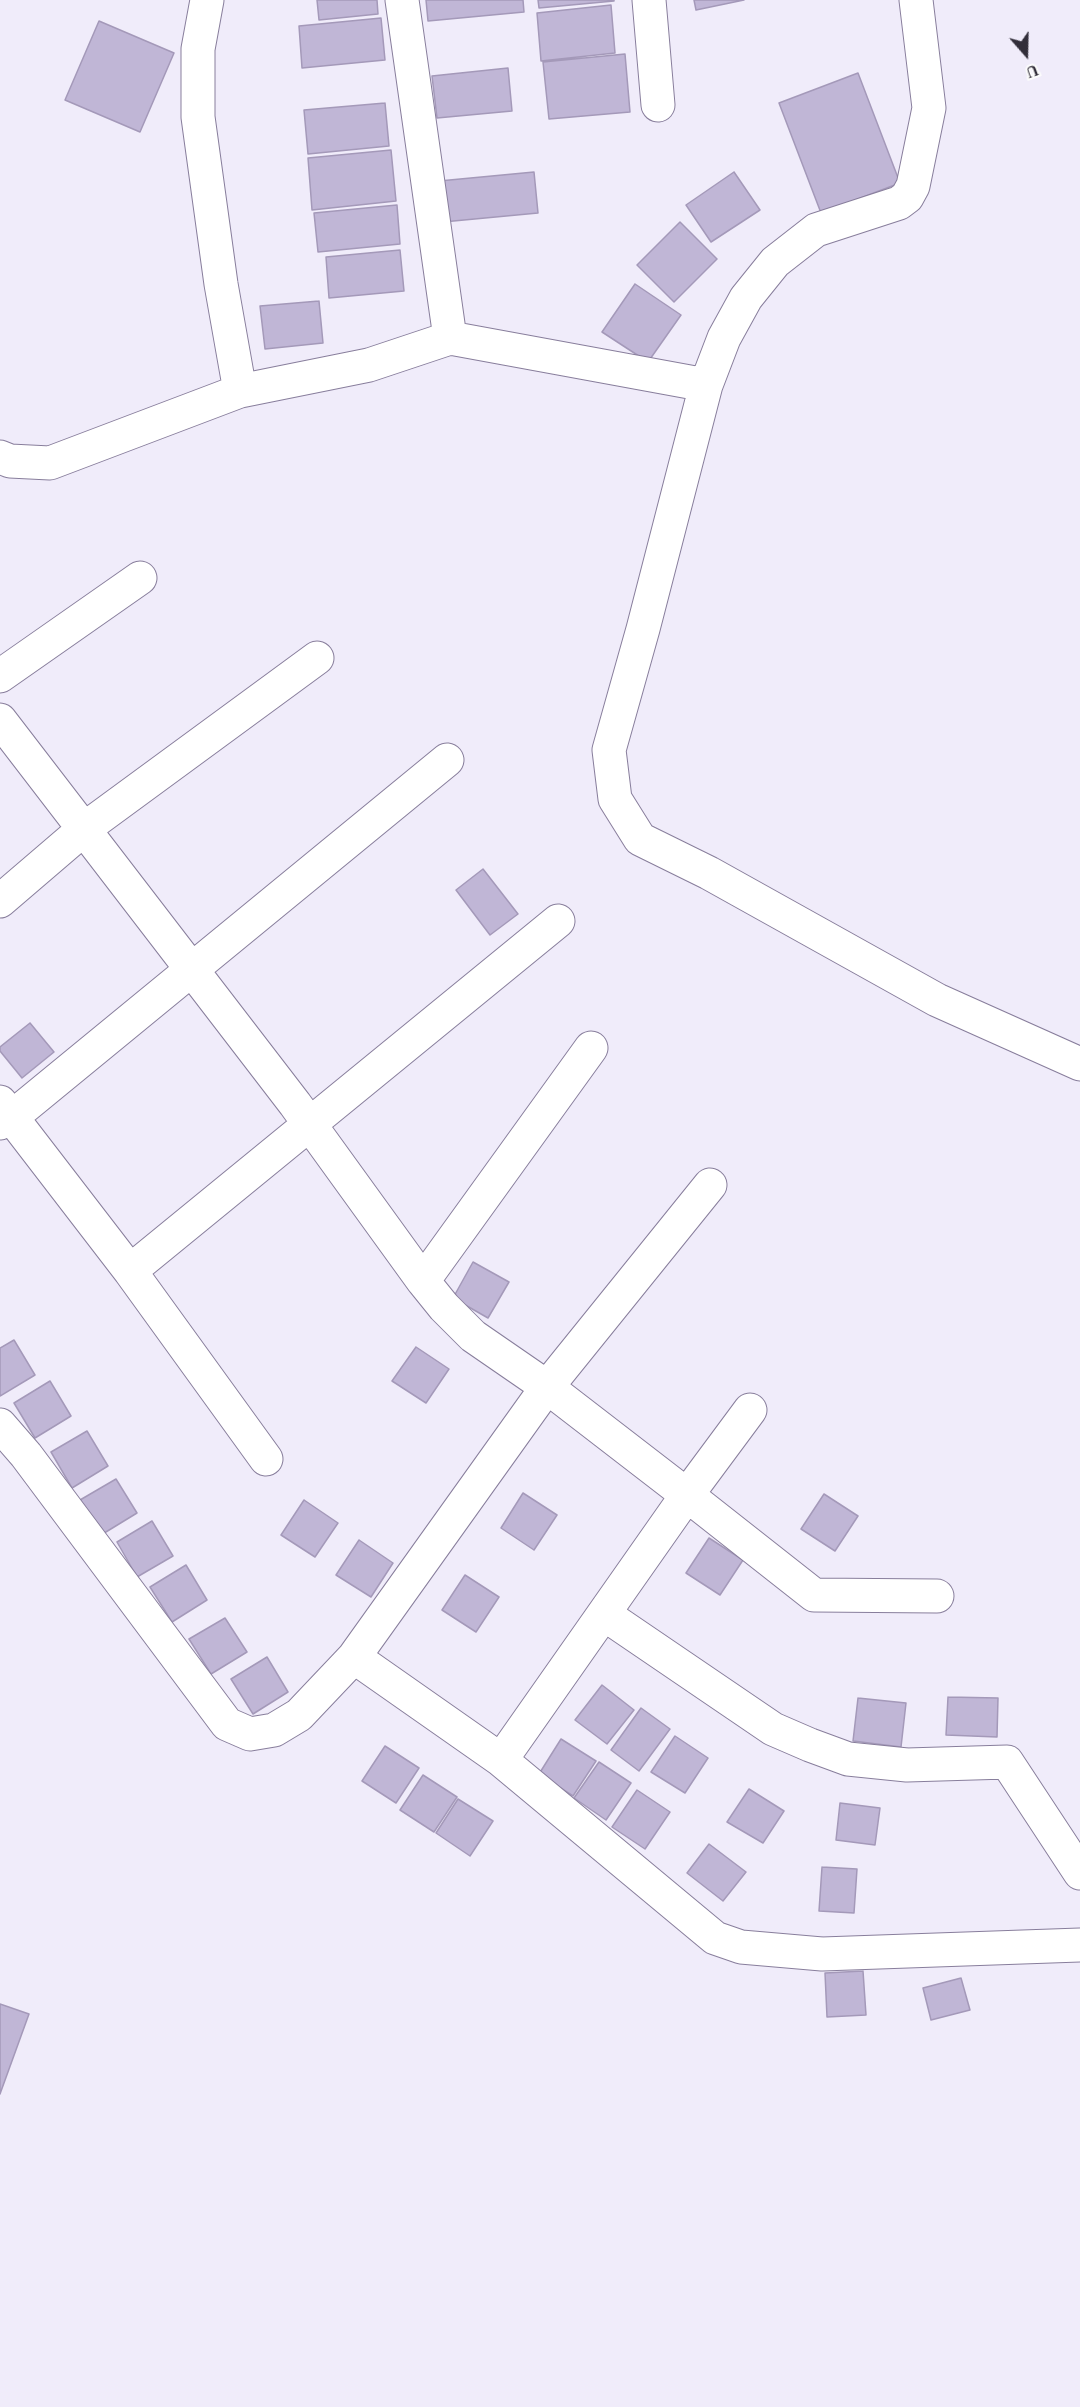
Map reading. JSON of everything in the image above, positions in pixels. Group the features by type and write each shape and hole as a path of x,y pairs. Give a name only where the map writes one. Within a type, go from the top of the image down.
{"street":[{"path":"207,0 198,49 198,117 221,284 240,391"},
{"path":"402,0 450,338"},
{"path":"649,0 658,105"},
{"path":"916,0 929,108 913,186 907,197 899,203 816,230 775,262 746,298 724,338 706,385 609,750 615,799 640,839 709,873 937,1000 1080,1064"},
{"path":"0,457 10,461 50,463 240,391 369,365 450,338 706,385"},
{"path":"0,676 140,578"},
{"path":"0,901 84,829 317,658"},
{"path":"0,720 309,1123 423,1281 444,1307 473,1336 547,1387 814,1594 937,1596"},
{"path":"266,1460 130,1271 4,1114 192,970 447,760"},
{"path":"130,1271 558,921"},
{"path":"423,1281 591,1048"},
{"path":"0,1425 33,1465 227,1724 250,1734 274,1730 299,1715 354,1657 547,1387 710,1185"},
{"path":"501,1760 687,1495 750,1410"},
{"path":"604,1614 773,1729 848,1759 907,1766 1006,1762 1080,1873"},
{"path":"354,1657 501,1760 715,1938 741,1947 822,1954 1080,1945"}],"building":[{"path":"317,0 377,0 378,14 319,20"},
{"path":"426,0 523,0 524,12 428,21"},
{"path":"538,0 614,0 614,1 539,8"},
{"path":"694,0 744,0 696,10"},
{"path":"611,5 615,53 541,61 537,13"},
{"path":"381,18 385,60 302,68 299,26"},
{"path":"99,21 174,53 140,132 65,100"},
{"path":"625,54 630,112 549,119 543,62"},
{"path":"508,68 512,111 437,118 432,76"},
{"path":"858,73 900,183 821,213 779,103"},
{"path":"385,103 389,146 308,154 304,110"},
{"path":"391,150 396,201 312,210 308,158"},
{"path":"534,172 538,213 443,222 439,181"},
{"path":"734,172 760,210 711,242 686,205"},
{"path":"397,205 400,244 318,252 314,213"},
{"path":"680,222 717,259 674,302 637,265"},
{"path":"400,250 404,291 329,298 326,257"},
{"path":"635,284 681,315 648,362 602,332"},
{"path":"319,301 323,343 265,349 260,306"},
{"path":"483,869 518,914 490,935 456,890"},
{"path":"30,1023 54,1052 22,1078 0,1051 0,1047"},
{"path":"473,1262 509,1282 488,1318 453,1298"},
{"path":"14,1340 35,1375 0,1396 0,1348"},
{"path":"416,1347 449,1369 426,1403 392,1381"},
{"path":"50,1381 71,1416 35,1438 14,1403"},
{"path":"87,1431 108,1466 72,1488 51,1452"},
{"path":"116,1479 137,1513 101,1535 80,1500"},
{"path":"523,1493 557,1515 534,1550 501,1528"},
{"path":"824,1494 858,1516 835,1551 801,1529"},
{"path":"304,1500 338,1523 315,1557 281,1535"},
{"path":"152,1521 173,1556 137,1577 117,1542"},
{"path":"709,1538 743,1560 720,1595 686,1573"},
{"path":"359,1540 393,1563 371,1597 336,1575"},
{"path":"186,1565 207,1600 172,1622 150,1587"},
{"path":"465,1575 499,1597 476,1632 442,1610"},
{"path":"225,1618 247,1652 211,1674 189,1639"},
{"path":"267,1657 288,1692 253,1714 231,1679"},
{"path":"602,1685 634,1710 607,1744 575,1720"},
{"path":"948,1697 998,1698 997,1737 946,1735"},
{"path":"858,1698 906,1703 901,1747 853,1741"},
{"path":"641,1708 670,1729 639,1771 611,1750"},
{"path":"675,1736 708,1758 685,1793 651,1772"},
{"path":"561,1739 596,1761 573,1796 539,1774"},
{"path":"385,1746 419,1768 396,1803 362,1781"},
{"path":"599,1762 631,1783 606,1820 574,1798"},
{"path":"423,1775 457,1797 434,1832 400,1810"},
{"path":"749,1789 784,1811 763,1843 727,1822"},
{"path":"637,1790 670,1812 645,1849 612,1827"},
{"path":"458,1799 493,1821 470,1856 436,1833"},
{"path":"840,1803 880,1808 875,1845 836,1840"},
{"path":"709,1844 746,1872 723,1901 687,1873"},
{"path":"822,1867 857,1869 854,1913 819,1911"},
{"path":"863,1971 866,2015 827,2017 825,1973"},
{"path":"961,1978 970,2010 931,2020 923,1988"},
{"path":"0,2004 29,2014 0,2094"}]}
